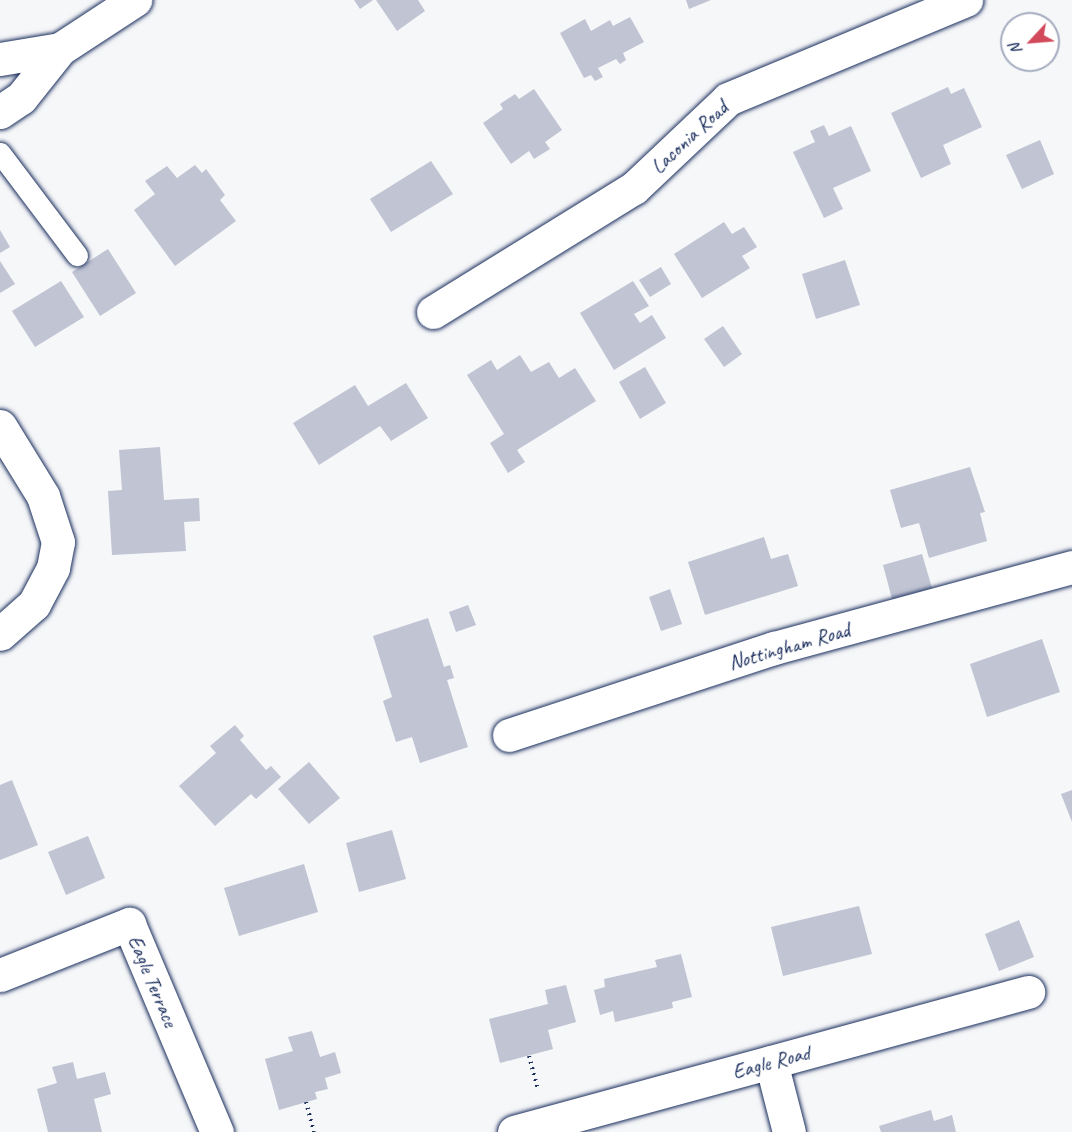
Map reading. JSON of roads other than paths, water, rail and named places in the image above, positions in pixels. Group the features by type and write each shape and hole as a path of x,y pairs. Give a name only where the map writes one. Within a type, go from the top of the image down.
{"street":[{"path":"0,112 21,98 60,49 135,0"},
{"name":"Laconia Road","path":"433,312 634,188 729,99 966,0"},
{"path":"0,59 60,49"},
{"path":"0,426 43,496 58,542 50,574 34,604 0,634"},
{"name":"Nottingham Road","path":"509,735 774,648 1072,567"},
{"name":"Eagle Terrace","path":"0,975 129,924 217,1132"},
{"name":"Eagle Road","path":"514,1132 1028,992"},
{"path":"771,1062 789,1132"}],"lane":[{"path":"0,153 77,255"}]}
